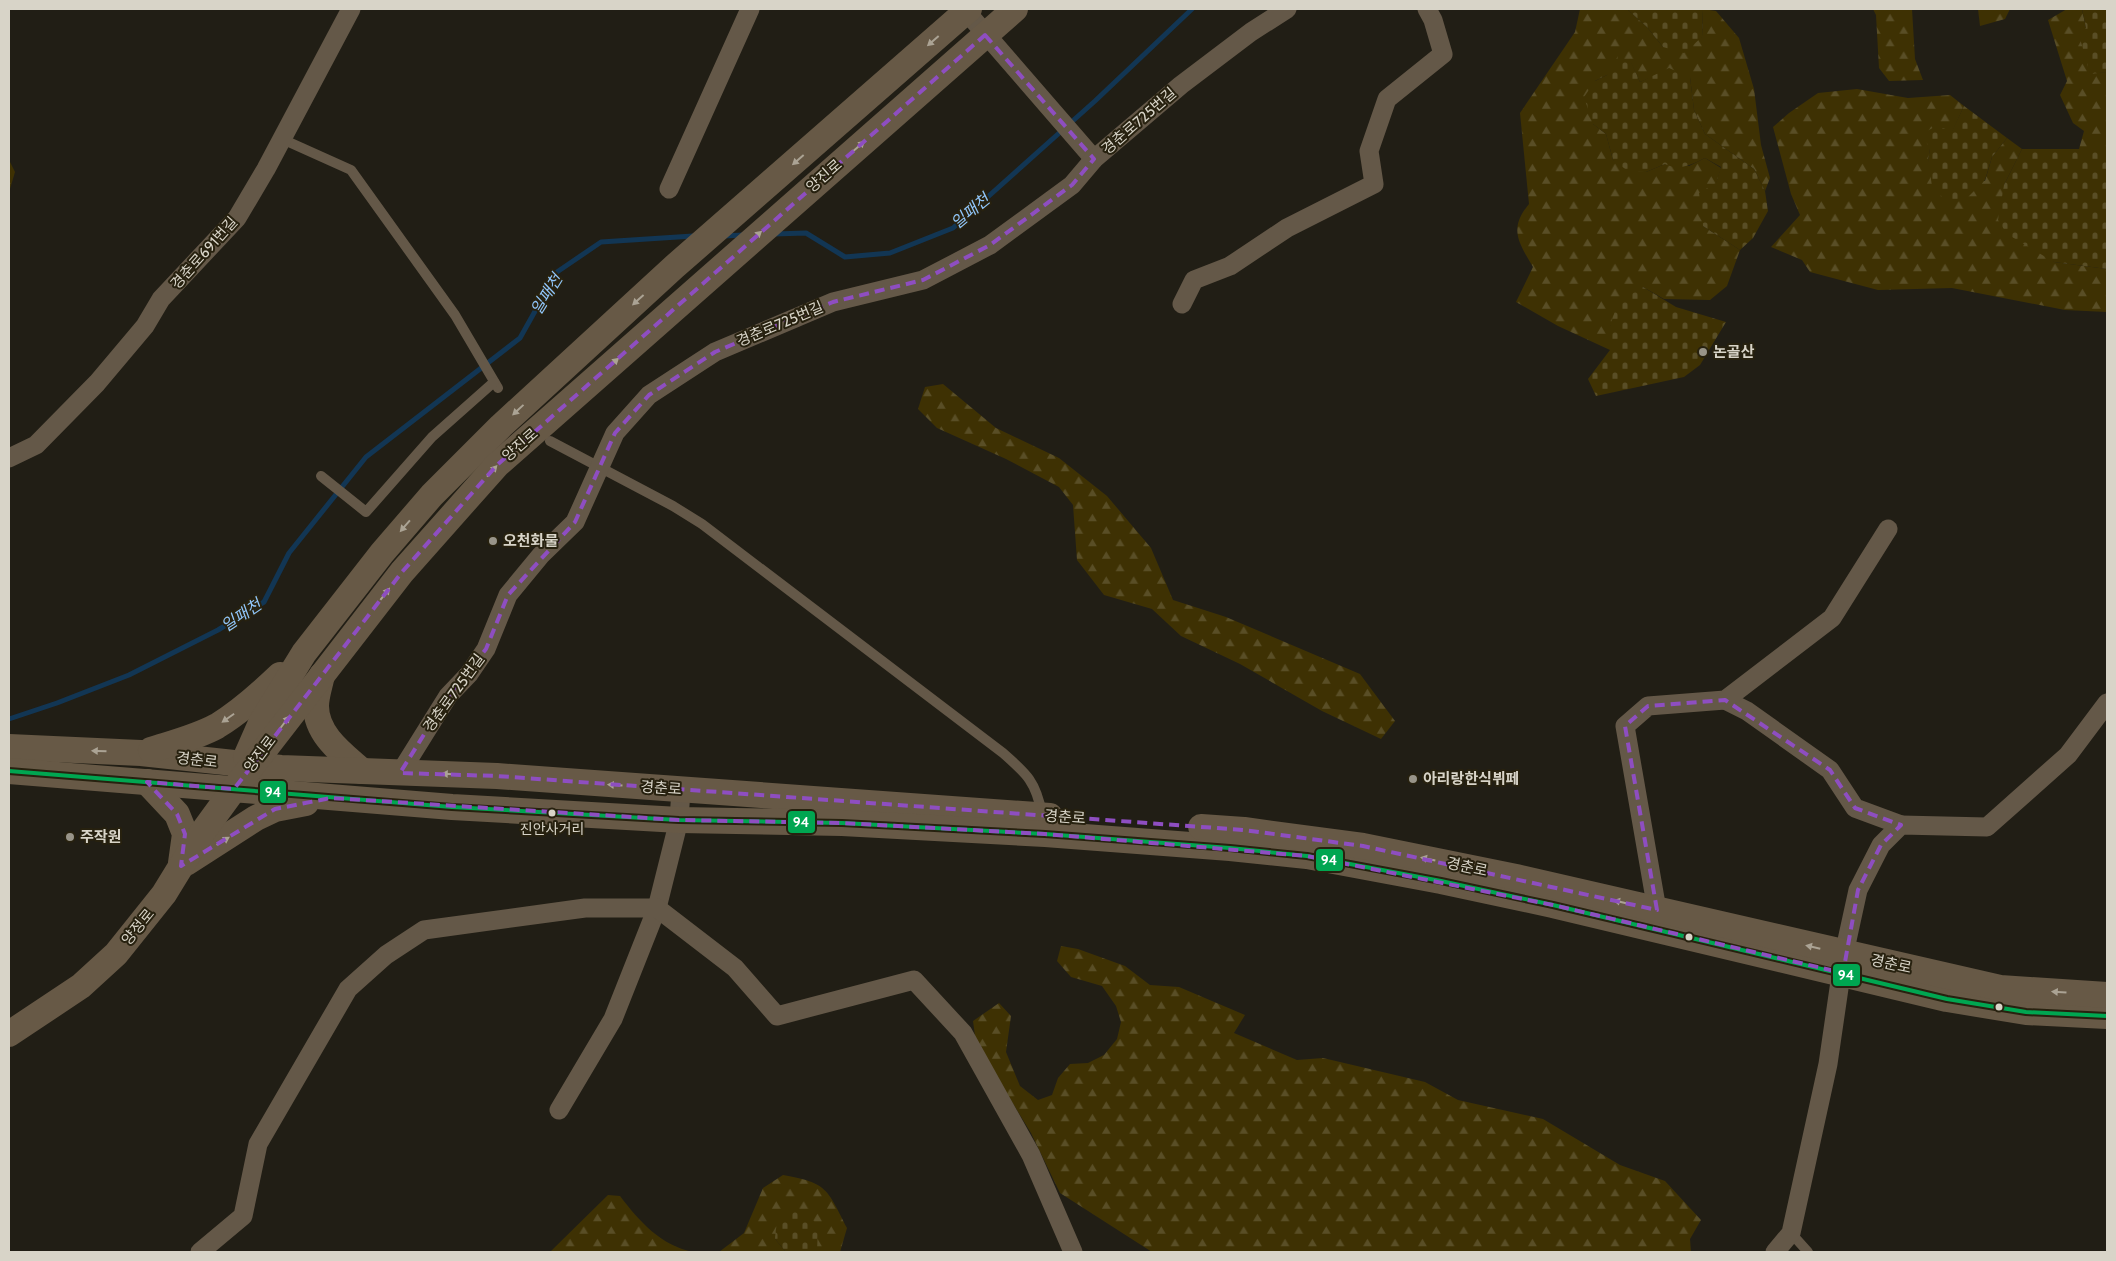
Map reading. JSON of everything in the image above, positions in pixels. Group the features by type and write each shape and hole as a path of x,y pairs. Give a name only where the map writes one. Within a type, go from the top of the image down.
{"street":[{"name":"경춘로691번길","path":"9,458 36,445 97,383 145,326 161,299 237,218 282,139 350,9"},
{"path":"669,189 750,9"},
{"name":"양진로","path":"243,773 402,572 497,465 1015,9"},
{"name":"경춘로725번길","path":"400,773 448,696 469,674 486,649 508,595 541,556 575,522 615,433 649,395 715,352 832,302 923,280 990,245 1072,184 1090,156 1252,32 1287,9"},
{"path":"1182,304 1194,280 1230,266 1287,228 1374,184 1369,151 1387,98 1443,54 1433,20 1427,9"},
{"path":"966,10 985,35 1038,93 1090,156"},
{"name":"양진로","path":"243,773 261,723 304,652 382,553 432,495 501,426 674,267 966,10"},
{"path":"1725,700 1832,618 1888,529"},
{"path":"141,752 182,740 216,726 249,704 304,652"},
{"path":"323,673 316,706 321,728 338,750 362,771"},
{"path":"1657,910 1625,726 1648,706 1725,700 1747,711 1830,770 1855,808 1901,825 1987,827 2068,755 2107,703"},
{"name":"경춘로","path":"9,747 141,752 243,773 331,798 680,820 842,823 1045,834 1230,848 1307,856 1441,881 1553,905 1770,958 1844,963 2000,988 2107,995"},
{"name":"경춘로","path":"9,771 147,782 243,773 362,771 498,776 1244,830 1363,846 1516,877 1657,910 1844,963 1947,998 2026,1012 2107,1016"},
{"name":"양정로","path":"9,1034 80,986 116,954 164,894 199,837 243,773"},
{"path":"147,782 178,814 185,834 181,866"},
{"path":"559,1110 613,1019 657,908 680,820 681,790"},
{"path":"181,866 256,818 275,809 331,798"},
{"path":"1776,1252 1791,1233 1828,1064 1858,890 1881,845 1901,825"},
{"path":"200,1252 243,1216 258,1144 348,989 386,954 424,930 584,908 657,908 735,968 777,1016 914,980 962,1033 1031,1155 1073,1252"}],"lane":[{"path":"282,139 351,170 455,315 496,385 432,437 366,512 357,507 322,476"},
{"path":"550,441 600,466 702,524 1004,753 1032,780 1038,793 1042,816"},
{"path":"1791,1233 1808,1252"}],"highlighted area":[{"path":"985,35 1094,159 1072,185 990,245 923,280 833,302 715,352 649,395 615,433 575,522 508,595 486,649 448,696 400,773 497,776 1244,830 1363,846 1657,910 1625,726 1648,706 1725,700 1830,770 1855,808 1901,825 1881,845 1858,890 1843,973 1553,905 1307,856 1045,834 842,823 679,820 331,798 275,809 181,866 185,834 177,814 147,782 234,789 402,572 497,465"}],"green space":[{"path":"1580,9 1627,9 1647,27 1663,47 1702,37 1703,9 1716,11 1739,38 1754,89 1761,145 1770,178 1765,191 1754,169 1705,134 1694,110 1690,77 1652,77 1640,82 1631,63 1595,81 1593,124 1606,134 1613,160 1646,172 1665,164 1689,166 1705,158 1721,168 1703,226 1740,250 1727,286 1710,300 1664,299 1643,287 1610,326 1610,350 1558,326 1516,302 1533,267 1520,243 1517,229 1519,221 1529,204 1520,113 1575,32"},
{"path":"1627,9 1703,9 1702,37 1684,53 1663,47 1647,27"},
{"path":"1873,9 1912,9 1915,59 1923,80 1889,81 1879,68 1876,15"},
{"path":"1978,9 2010,9 2005,19 1980,26"},
{"path":"2067,9 2082,9 2086,28 2090,73 2107,72 2107,149 2079,149 2084,131 2073,123 2060,95 2067,81 2048,20"},
{"path":"2082,9 2107,9 2107,72 2090,74 2079,35 2086,28"},
{"path":"1618,56 1631,62 1640,82 1669,68 1690,77 1694,110 1705,134 1754,169 1765,191 1768,211 1753,238 1740,250 1703,226 1699,193 1716,183 1721,167 1705,158 1681,167 1665,164 1646,172 1628,171 1613,160 1606,134 1593,124 1584,97 1595,81 1607,75"},
{"path":"1857,89 1908,98 1950,95 1964,106 1952,132 1930,149 1928,161 1985,181 1992,157 2007,138 2022,149 2004,185 2054,262 2107,269 2107,312 2065,310 1952,288 1878,290 1810,272 1802,260 1771,247 1800,215 1791,194 1773,127 1789,113 1818,93"},
{"path":"1964,106 2007,138 1992,157 1985,180 1967,198 1947,202 1932,186 1928,160 1930,149 1922,134 1936,126 1952,131"},
{"path":"2022,149 2107,149 2107,269 2054,262 2007,234 1998,220 2004,185"},
{"path":"9,160 15,172 9,192"},
{"path":"1643,287 1676,307 1726,322 1700,365 1684,377 1596,396 1588,379 1610,350 1610,326 1618,302"},
{"path":"943,384 996,428 1059,458 1107,496 1151,548 1173,600 1226,617 1360,674 1395,721 1381,739 1322,711 1240,664 1181,636 1152,609 1104,595 1077,560 1073,505 1059,487 1006,459 937,428 918,409 925,387"},
{"path":"1061,946 1078,949 1125,966 1150,985 1179,987 1245,1015 1234,1033 1297,1060 1323,1058 1425,1082 1458,1100 1543,1119 1620,1165 1665,1181 1701,1220 1690,1239 1691,1252 1152,1252 1060,1193 1031,1133 976,1043 973,1021 999,1003 1011,1016 1006,1052 1020,1086 1038,1100 1052,1095 1058,1078 1070,1064 1088,1063 1104,1055 1117,1039 1121,1022 1116,1006 1102,986 1071,977 1057,961"},
{"path":"783,1175 818,1185 830,1196 847,1228 840,1252 815,1252 817,1251 775,1239 786,1252 719,1252 744,1233 763,1188"},
{"path":"608,1195 620,1196 643,1223 661,1238 682,1249 694,1252 550,1252"},
{"path":"794,1208 806,1210 818,1227 817,1251 786,1252 775,1239 776,1228 781,1216"}],"waterway":[{"name":"일패천","path":"774,234 806,233 845,257 890,253 953,228 1095,101 1192,9"},
{"name":"일패천","path":"724,236 743,235"},
{"name":"일패천","path":"9,719 57,703 129,675 218,630 264,602 289,553 366,457 520,338 557,272 601,242 693,236"}],"transit line":[{"name":"94","path":"9,771 452,807 679,820 842,823 1045,834 1230,848 1307,856 1441,881 1553,905 1947,999 2026,1012 2107,1016"}],"place":[{"name":"논골산","path":"1703,352"},
{"name":"오천화물","path":"493,541"},
{"name":"아리랑한식뷔페","path":"1413,779"},
{"name":"진안사거리","path":"552,813"},
{"name":"주작원","path":"70,837"}]}
